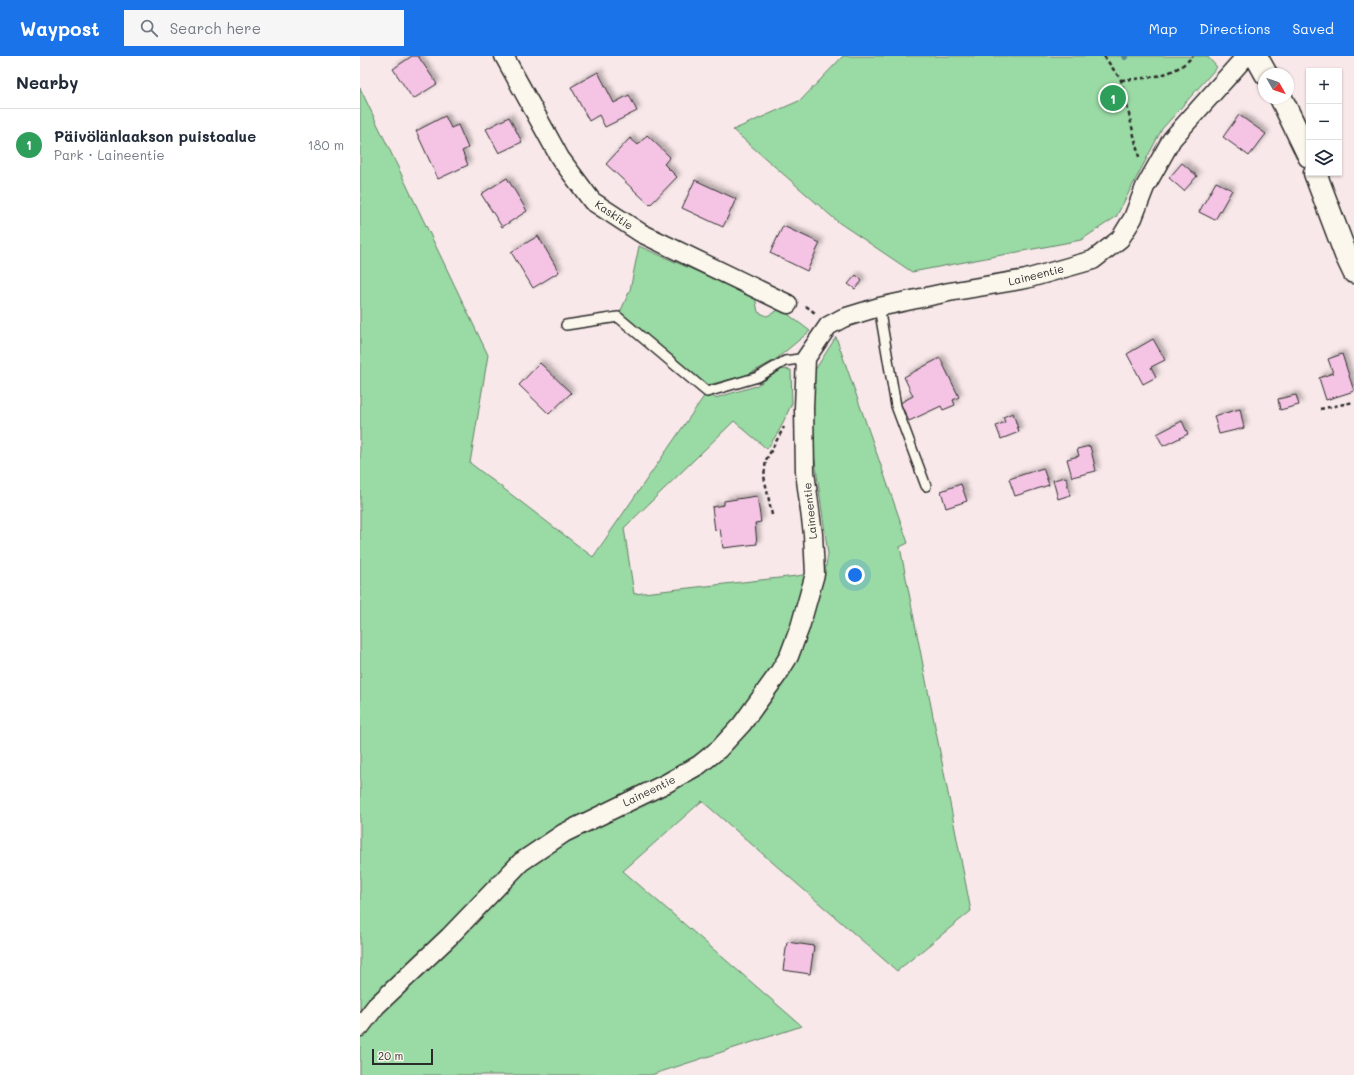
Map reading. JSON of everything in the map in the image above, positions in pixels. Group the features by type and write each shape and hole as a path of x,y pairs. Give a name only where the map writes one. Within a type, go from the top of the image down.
{"street":[{"name":"Kaskitie","path":"504,56 560,158 592,200 641,233 788,304"},
{"name":"Laineentie","path":"360,1027 376,1006 450,937 521,862 564,833 667,783 699,765 719,749 742,724 778,674 789,656 800,627 815,574 813,534 805,472 804,408 806,358 828,326 843,318 879,307 949,292 1026,280 1093,260 1120,239 1133,218 1146,187 1172,139 1246,56"},
{"path":"1256,56 1263,68"},
{"path":"1284,104 1306,150"},
{"path":"1317,176 1346,256 1354,272"}],"lane":[{"path":"879,307 896,406 926,486"},
{"path":"566,325 618,317 707,392 758,377 785,361 806,358"}],"path":[{"path":"1104,56 1121,80 1146,187"},
{"path":"1121,80 1151,78 1168,74 1187,63 1193,56"},
{"path":"1320,409 1354,402"},
{"path":"772,515 764,476 766,460 791,415 804,408"}],"green space":[{"path":"843,56 1207,56 1217,67 1162,129 1116,217 1081,240 912,272 838,222 733,130 801,100"},
{"path":"360,88 488,355 470,463 593,557 707,392 715,398 756,386 782,369 791,370 792,403 779,431 767,449 734,421 624,528 634,594 797,576 825,571 828,554 809,417 815,370 836,337 908,543 900,547 971,911 897,971 702,801 623,871 802,1026 651,1075 360,1075"},
{"path":"639,246 755,297 758,312 767,316 781,309 810,331 775,360 747,375 700,387 618,317 630,290"}],"building":[{"path":"412,56 418,56 437,84 413,99 393,69"},
{"path":"598,72 614,103 629,95 637,111 605,127 599,115 589,121 571,87"},
{"path":"1239,115 1266,134 1249,156 1223,137"},
{"path":"445,116 451,128 458,125 468,148 462,151 468,165 438,179 416,131"},
{"path":"509,117 522,142 499,153 486,129"},
{"path":"647,135 670,157 664,164 677,177 650,205 606,164 630,138 638,145"},
{"path":"1182,163 1197,176 1184,191 1169,178"},
{"path":"507,178 527,211 502,227 481,194"},
{"path":"695,180 736,199 723,227 682,208"},
{"path":"1216,182 1232,190 1215,220 1199,212"},
{"path":"783,226 820,243 807,271 770,253"},
{"path":"538,236 559,272 533,288 511,252"},
{"path":"856,275 862,281 855,289 848,284"},
{"path":"1153,339 1165,360 1151,367 1156,377 1143,384 1127,354"},
{"path":"1342,354 1354,391 1326,400 1319,378 1333,373 1328,359"},
{"path":"940,358 959,397 953,400 955,405 943,410 941,406 909,421 900,403 913,396 904,377"},
{"path":"540,363 571,393 549,414 519,385"},
{"path":"1296,395 1299,405 1280,410 1278,399"},
{"path":"1240,409 1244,428 1219,434 1214,416"},
{"path":"1013,413 1019,432 1001,439 996,426 1005,422 1003,417"},
{"path":"1182,421 1188,434 1163,446 1157,434"},
{"path":"1090,446 1096,471 1072,477 1067,459 1079,456 1077,449"},
{"path":"1043,468 1049,485 1015,496 1009,479"},
{"path":"1066,477 1070,495 1058,499 1053,480"},
{"path":"961,484 967,501 946,508 941,491"},
{"path":"757,496 761,522 755,523 757,544 723,548 720,529 715,530 712,507 724,505 724,501"},
{"path":"787,942 814,946 810,974 783,970"}],"place":[{"name":"Päivölänlaakson puistoalue","path":"1113,98"}]}
